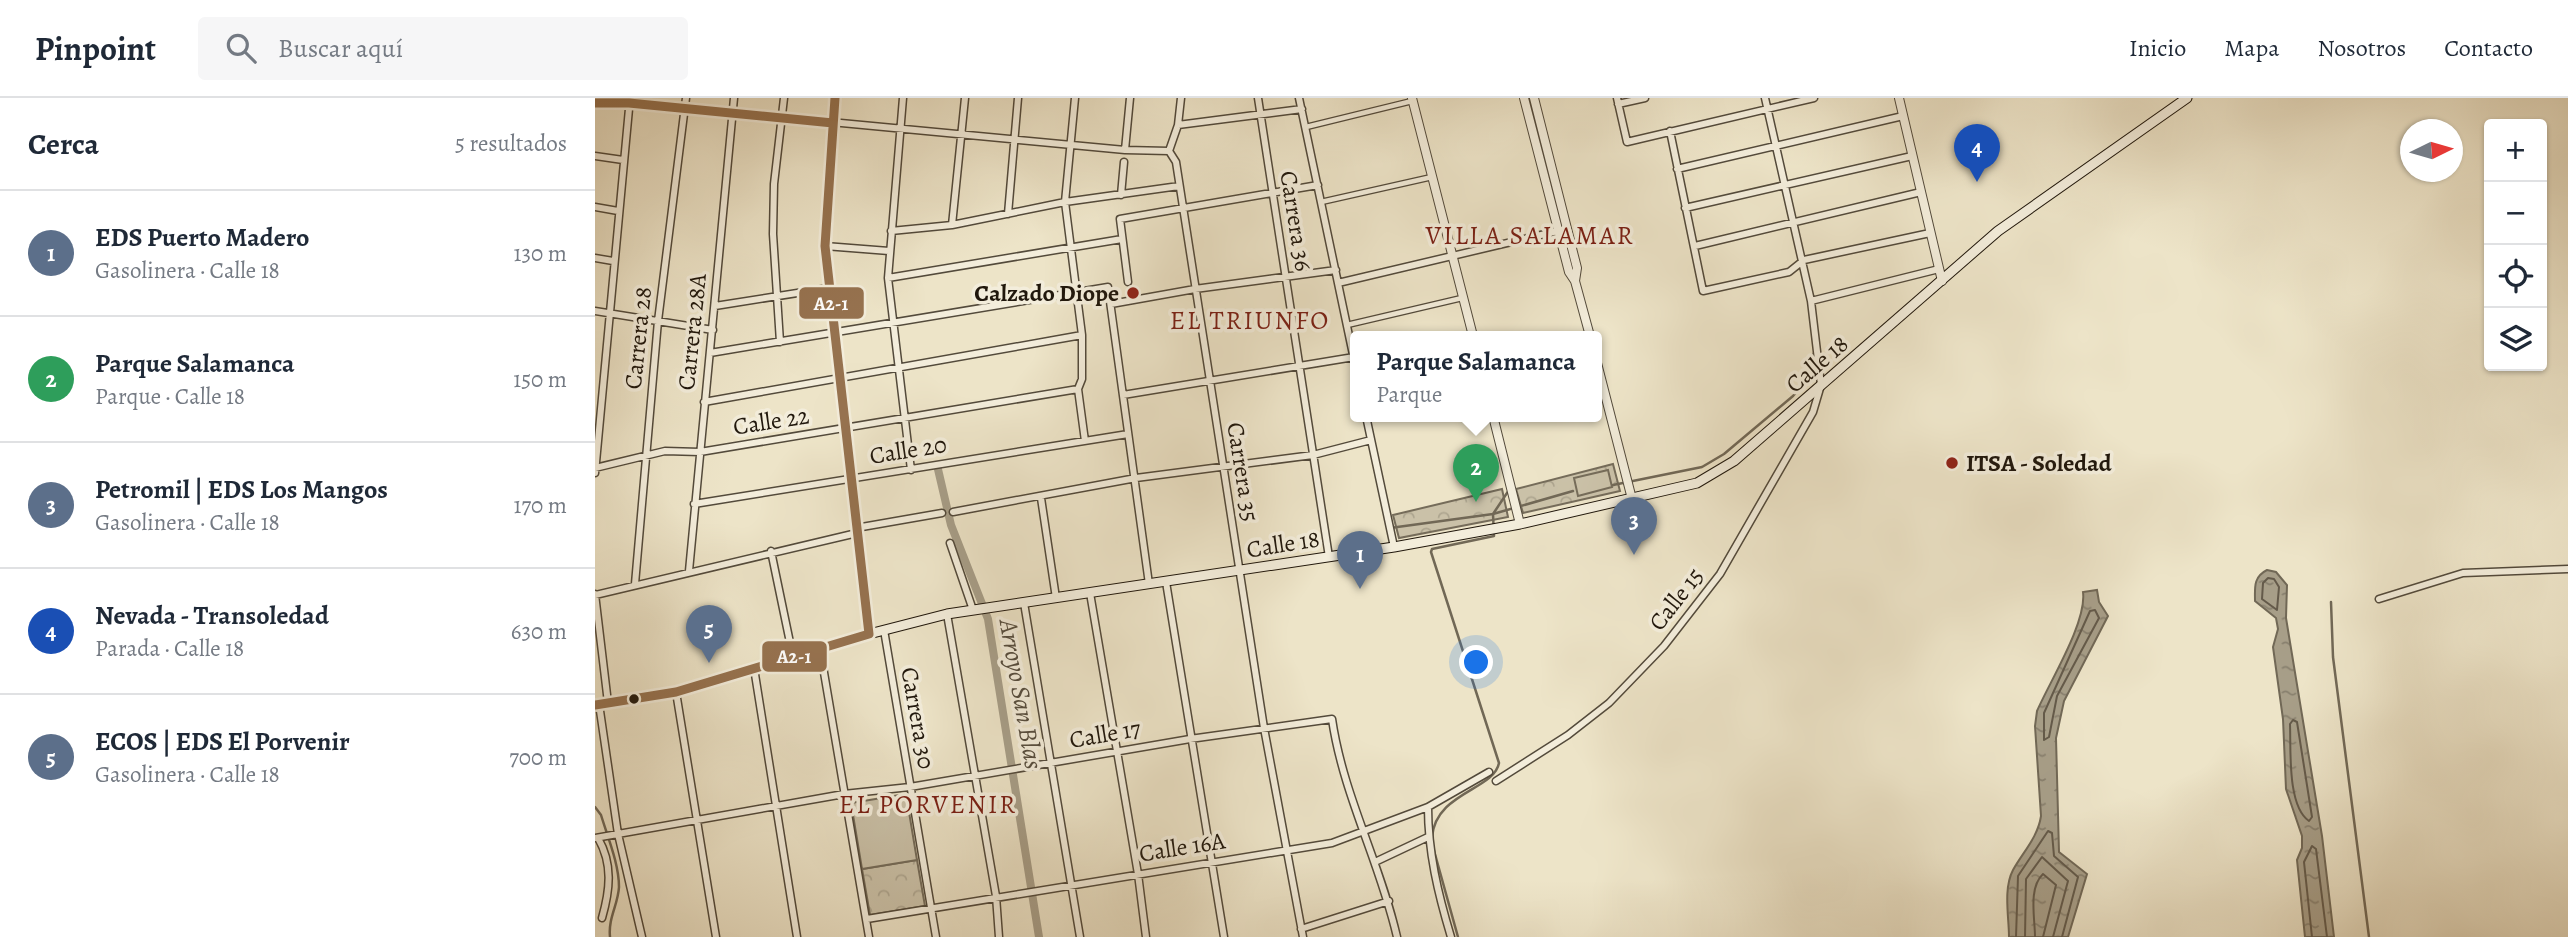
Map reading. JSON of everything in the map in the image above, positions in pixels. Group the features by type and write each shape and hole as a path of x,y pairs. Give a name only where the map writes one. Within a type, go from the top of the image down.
{"main road":[{"name":"Calle 18","path":"601,704 676,692 869,634 947,614 1394,547 1520,524 1697,483 1734,461 1998,232 2187,98"}],"street":[{"path":"661,98 672,107"},
{"name":"Carrera 28","path":"635,584 658,321 686,98"},
{"name":"Carrera 28A","path":"689,571 734,98"},
{"path":"780,342 776,296 774,184 783,98"},
{"path":"835,98 825,246 869,634"},
{"path":"903,98 888,278 911,470"},
{"path":"952,225 965,98"},
{"path":"1007,214 1018,98"},
{"path":"1075,98 1065,202 1081,335 1082,379 1078,388 1085,441"},
{"path":"1125,150 1130,98"},
{"path":"595,103 629,101 732,114 1125,150 1169,151 1178,125 1181,98"},
{"name":"Carrera 36","path":"1258,98 1329,557"},
{"path":"1300,98 1350,338"},
{"path":"1524,98 1563,229"},
{"path":"1534,98 1563,229 1569,272 1575,281 1589,331"},
{"path":"1645,98 1618,101 1627,142 1814,98"},
{"path":"1765,98 1784,186 1804,260 1821,385"},
{"path":"1899,98 1942,281"},
{"path":"1306,127 1413,99 1472,331"},
{"path":"595,469 596,416 604,365 629,101"},
{"path":"1178,125 1302,109"},
{"path":"1678,169 1903,116"},
{"path":"1670,131 1703,291 1789,272 1804,260 1930,233"},
{"name":"Carrera 35","path":"1169,151 1176,162 1264,728 1302,933"},
{"path":"595,156 623,160"},
{"path":"1685,208 1912,156"},
{"path":"1121,195 1124,162"},
{"path":"1321,202 1433,177"},
{"path":"1128,282 1120,219 1318,185"},
{"path":"891,231 952,225 1065,202 1179,186"},
{"path":"1695,246 1921,192"},
{"path":"595,207 618,211"},
{"path":"1338,283 1563,229"},
{"path":"888,278 1122,239"},
{"path":"825,246 889,251"},
{"path":"595,258 613,261"},
{"path":"1811,301 1939,269"},
{"path":"1111,304 1195,289 1336,270"},
{"path":"710,353 1108,287 1149,584"},
{"path":"715,306 829,288"},
{"path":"1347,325 1463,297"},
{"path":"595,311 713,330"},
{"path":"704,402 1081,335"},
{"path":"1123,395 1350,362"},
{"path":"595,363 604,365"},
{"path":"1602,382 1632,499"},
{"name":"Calle 15","path":"1496,780 1568,736 1609,703 1664,646 1720,574 1812,412 1821,385"},
{"name":"Calle 22","path":"595,469 665,451 700,452 1078,388"},
{"path":"1367,422 1394,547"},
{"path":"1495,422 1520,524"},
{"name":"Calle 20","path":"694,504 1128,433"},
{"path":"953,512 1041,498 1136,478 1313,455 1371,440"},
{"path":"1041,498 1056,598"},
{"path":"642,937 615,835 601,704 595,595 771,551 942,513"},
{"path":"950,543 976,610"},
{"path":"771,551 793,657"},
{"path":"2379,600 2463,573 2568,569"},
{"path":"1166,582 1223,937"},
{"path":"1090,593 1138,874 1146,937"},
{"path":"1024,603 1080,937"},
{"path":"947,614 996,896 999,937"},
{"name":"Carrera 30","path":"884,630 936,937"},
{"path":"820,649 869,937"},
{"path":"754,668 797,937"},
{"path":"676,692 716,937"},
{"name":"Calle 17","path":"599,838 844,794 910,787 1190,739 1332,719 1342,772 1362,833"},
{"name":"Calle 16A","path":"867,919 1036,889 1332,843 1428,807 1489,772"},
{"path":"1428,807 1428,837 1440,903 1451,937"},
{"path":"1362,833 1389,901 1397,937"},
{"path":"1375,862 1428,837"},
{"path":"599,838 609,867 610,887 603,918"},
{"path":"1302,933 1389,901"}],"green space":[{"path":"1613,464 1620,491 1523,513 1516,489"},
{"path":"1608,470 1612,487 1578,496 1574,478"},
{"path":"1502,489 1508,517 1399,538 1393,515"},
{"path":"906,794 917,860 862,869 851,803"},
{"path":"917,860 925,906 870,915 862,869"}],"water":[{"path":"2267,570 2276,572 2287,585 2286,618 2322,836 2334,937 2305,937 2297,860 2302,848 2302,836 2286,789 2283,719 2273,647 2278,629 2276,618 2255,601 2257,579"},
{"path":"2097,590 2099,602 2108,616 2064,701 2056,738 2059,852 2087,874 2068,937 2009,937 2007,894 2010,878 2033,838 2041,816 2035,726 2037,711 2074,635 2083,604 2083,592"}],"waterway":[{"path":"1613,485 1702,467 1724,454 1793,396 1804,383 1814,353"},
{"name":"Arroyo San Blas","path":"937,465 951,525 988,619 1039,937"},
{"path":"1432,837 1443,810 1487,780 1499,763 1431,552 1432,549 1494,536 1493,514 1509,490"},
{"path":"1390,528 1493,514 1573,491"},
{"path":"2331,602 2333,657 2369,937"},
{"path":"595,807 601,815 619,878 610,937"},
{"path":"1433,847 1458,937"}],"transit line":[{"name":"A2-1","path":"595,705 676,692 869,634 825,246 835,98"},
{"name":"A2-1","path":"595,103 629,103 833,123"}],"place":[{"name":"Nevada - Transoledad","path":"1977,182"},
{"name":"Calzado Diope","path":"1133,293"},
{"name":"ITSA - Soledad","path":"1952,463"},
{"name":"Parque Salamanca","path":"1476,502"},
{"name":"Petromil | EDS Los Mangos","path":"1634,555"},
{"name":"EDS Puerto Madero","path":"1360,589"},
{"name":"ECOS | EDS El Porvenir","path":"709,663"}],"district":[{"name":"VILLA SALAMAR","path":"1530,235"},
{"name":"EL TRIUNFO","path":"1250,320"},
{"name":"EL PORVENIR","path":"928,804"}]}
